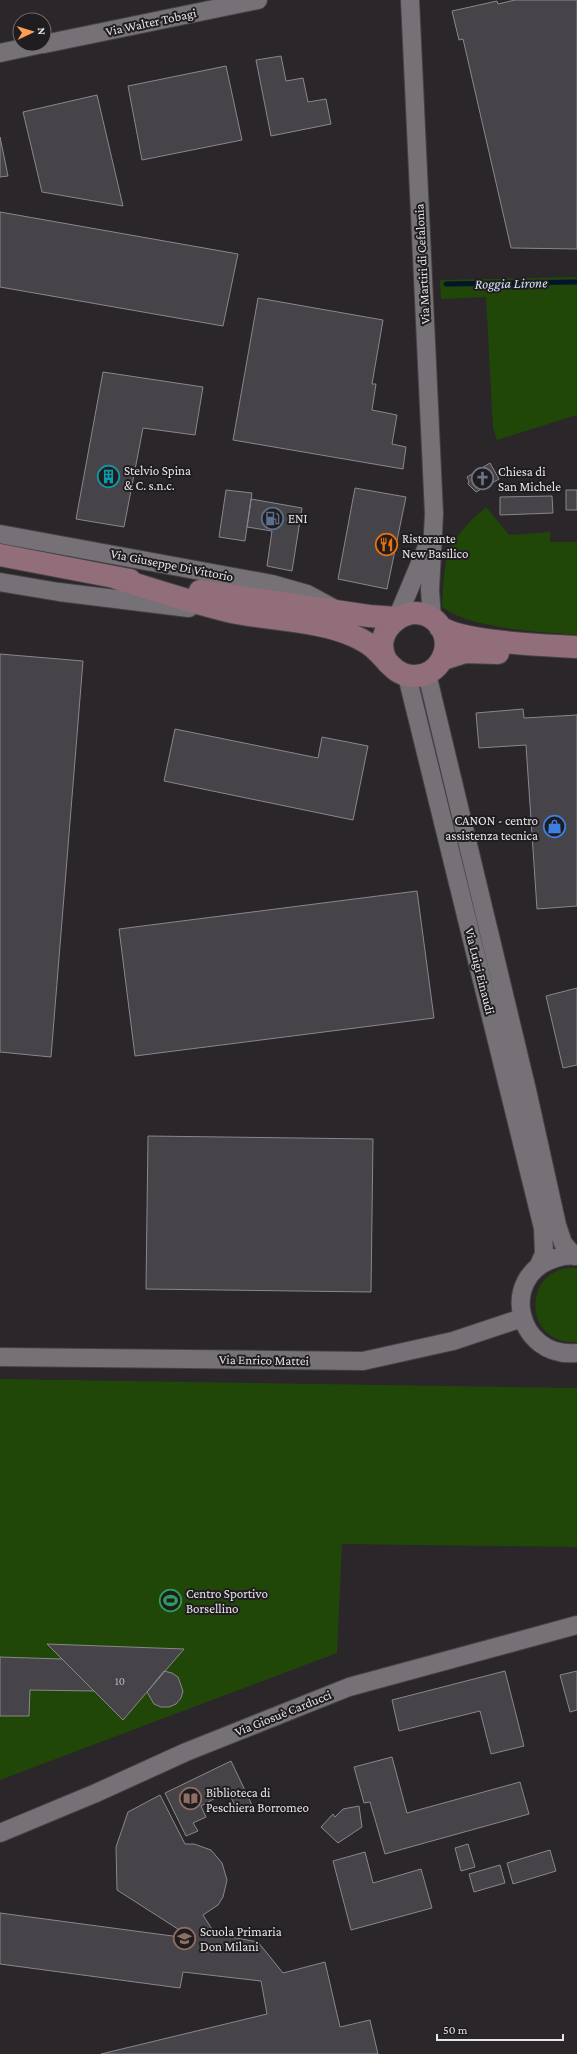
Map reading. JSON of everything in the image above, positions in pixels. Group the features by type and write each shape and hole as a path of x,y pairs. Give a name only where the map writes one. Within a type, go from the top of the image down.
{"main road":[{"name":"Via Giuseppe Di Vittorio","path":"0,555 116,578 339,611 397,618 414,613 451,632 488,639 577,648"},
{"name":"Via Giuseppe Di Vittorio","path":"116,578 232,612 347,633 372,646 398,672 417,675"},
{"path":"388,663 383,652 383,638 387,628 397,618"},
{"path":"417,675 435,669 442,659 446,645 444,635 436,623"},
{"path":"442,659 458,653 479,651 577,661"}],"street":[{"name":"Via Walter Tobagi","path":"52,42 258,0"},
{"name":"Via Martiri di Cefalonia","path":"410,0 434,528 431,577 436,623"},
{"name":"Via Walter Tobagi","path":"0,52 12,50"},
{"name":"Via Martiri di Cefalonia","path":"397,618 419,569 434,528"},
{"name":"Via Giuseppe Di Vittorio","path":"0,534 272,584 308,594 339,611"},
{"name":"Via Giuseppe Di Vittorio","path":"0,582 118,599 232,612"},
{"name":"Via Luigi Einaudi","path":"417,675 527,1090 557,1225 563,1242 576,1256"},
{"name":"Via Luigi Einaudi","path":"417,675 543,1228 544,1254 538,1267"},
{"path":"576,1256 562,1256 549,1260 538,1267 529,1277 523,1290 520,1304 522,1318 528,1332 538,1343 552,1351 567,1354 577,1353"},
{"name":"Via Enrico Mattei","path":"0,1357 363,1361 453,1341 522,1318"},
{"name":"Via Giosuè Carducci","path":"0,1832 96,1793 186,1752 348,1687 577,1625"}],"green space":[{"path":"577,277 577,415 497,440 493,428 486,297 441,299 440,280"},
{"path":"486,507 509,535 550,532 550,542 577,542 577,635 488,625 455,615 442,607 444,573 448,554 456,539 474,518"},
{"path":"423,706 427,707 459,844 457,844"},
{"path":"577,1268 577,1342 559,1340 546,1332 538,1319 535,1305 538,1291 546,1278 559,1270"},
{"name":"Centro Sportivo Borsellino","path":"0,1379 577,1388 577,1547 342,1544 337,1653 0,1780"}],"building":[{"path":"515,0 577,0 577,249 511,248 463,39 459,40 452,11 497,1 498,4"},
{"path":"281,56 286,81 303,78 308,102 326,99 331,124 271,136 256,60"},
{"path":"226,66 242,140 142,160 128,86"},
{"path":"97,95 123,206 42,192 23,112"},
{"path":"0,137 8,176 0,177"},
{"path":"0,212 238,254 223,326 0,287"},
{"path":"258,298 383,320 372,384 376,384 372,410 397,415 392,444 406,447 403,469 233,440"},
{"name":"Stelvio Spina & C. s.n.c.","path":"103,372 203,387 195,435 143,428 124,527 76,519"},
{"name":"Chiesa di San Michele","path":"490,463 499,479 476,492 468,484 469,481 467,477"},
{"path":"355,488 406,497 387,589 338,579"},
{"path":"226,490 252,493 245,541 219,537"},
{"path":"566,490 577,490 577,510 566,510"},
{"path":"552,496 553,513 500,515 500,497"},
{"path":"251,499 302,508 292,571 267,566 272,531 247,527"},
{"path":"0,654 83,661 51,1057 0,1052"},
{"name":"CANON - centro assistenza tecnica","path":"523,709 524,718 577,715 577,906 537,909 526,745 479,748 476,713"},
{"path":"175,729 318,758 322,737 368,746 353,820 164,781"},
{"path":"417,891 434,1018 135,1056 119,929"},
{"path":"577,988 577,1065 563,1068 546,996"},
{"path":"148,1136 373,1139 371,1292 146,1289"},
{"path":"47,1644 184,1649 123,1720"},
{"path":"0,1657 62,1659 94,1691 30,1690 29,1716 0,1716"},
{"path":"164,1671 172,1673 178,1677 183,1691 181,1698 176,1704 169,1707 161,1707 154,1704 147,1692"},
{"path":"505,1671 524,1746 491,1754 480,1711 399,1731 392,1700"},
{"path":"577,1671 577,1710 570,1712 560,1675"},
{"path":"392,1757 407,1813 520,1782 529,1814 385,1854 370,1802 364,1803 354,1767"},
{"name":"Biblioteca di Peschiera Borromeo","path":"231,1761 252,1805 238,1812 228,1791 201,1806 206,1817 193,1823 198,1831 186,1836 165,1793"},
{"path":"160,1795 185,1844 194,1844 211,1850 222,1863 227,1880 223,1897 218,1905 203,1915 215,1934 258,1942 283,1973 325,1962 340,2027 370,2020 378,2054 101,2054 267,2014 261,1981 183,1972 180,1988 0,1964 0,1913 180,1937 181,1931 117,1890 116,1847 128,1812"},
{"path":"359,1806 362,1827 338,1843 321,1827 333,1814 335,1817 343,1809"},
{"path":"468,1844 475,1867 461,1871 455,1848"},
{"path":"550,1850 556,1871 513,1884 507,1863"},
{"path":"365,1852 373,1883 421,1869 432,1908 351,1930 333,1861"},
{"path":"500,1865 505,1883 474,1892 469,1874"}],"waterway":[{"name":"Roggia Lirone","path":"446,284 577,282"}],"place":[{"name":"Stelvio Spina & C. s.n.c.","path":"109,477"},
{"name":"Chiesa di San Michele","path":"483,478"},
{"name":"ENI","path":"272,518"},
{"name":"Ristorante New Basilico","path":"387,545"},
{"name":"CANON - centro assistenza tecnica","path":"554,827"},
{"name":"Centro Sportivo Borsellino","path":"170,1600"},
{"name":"Biblioteca di Peschiera Borromeo","path":"191,1799"},
{"name":"Scuola Primaria Don Milani","path":"184,1938"}]}
